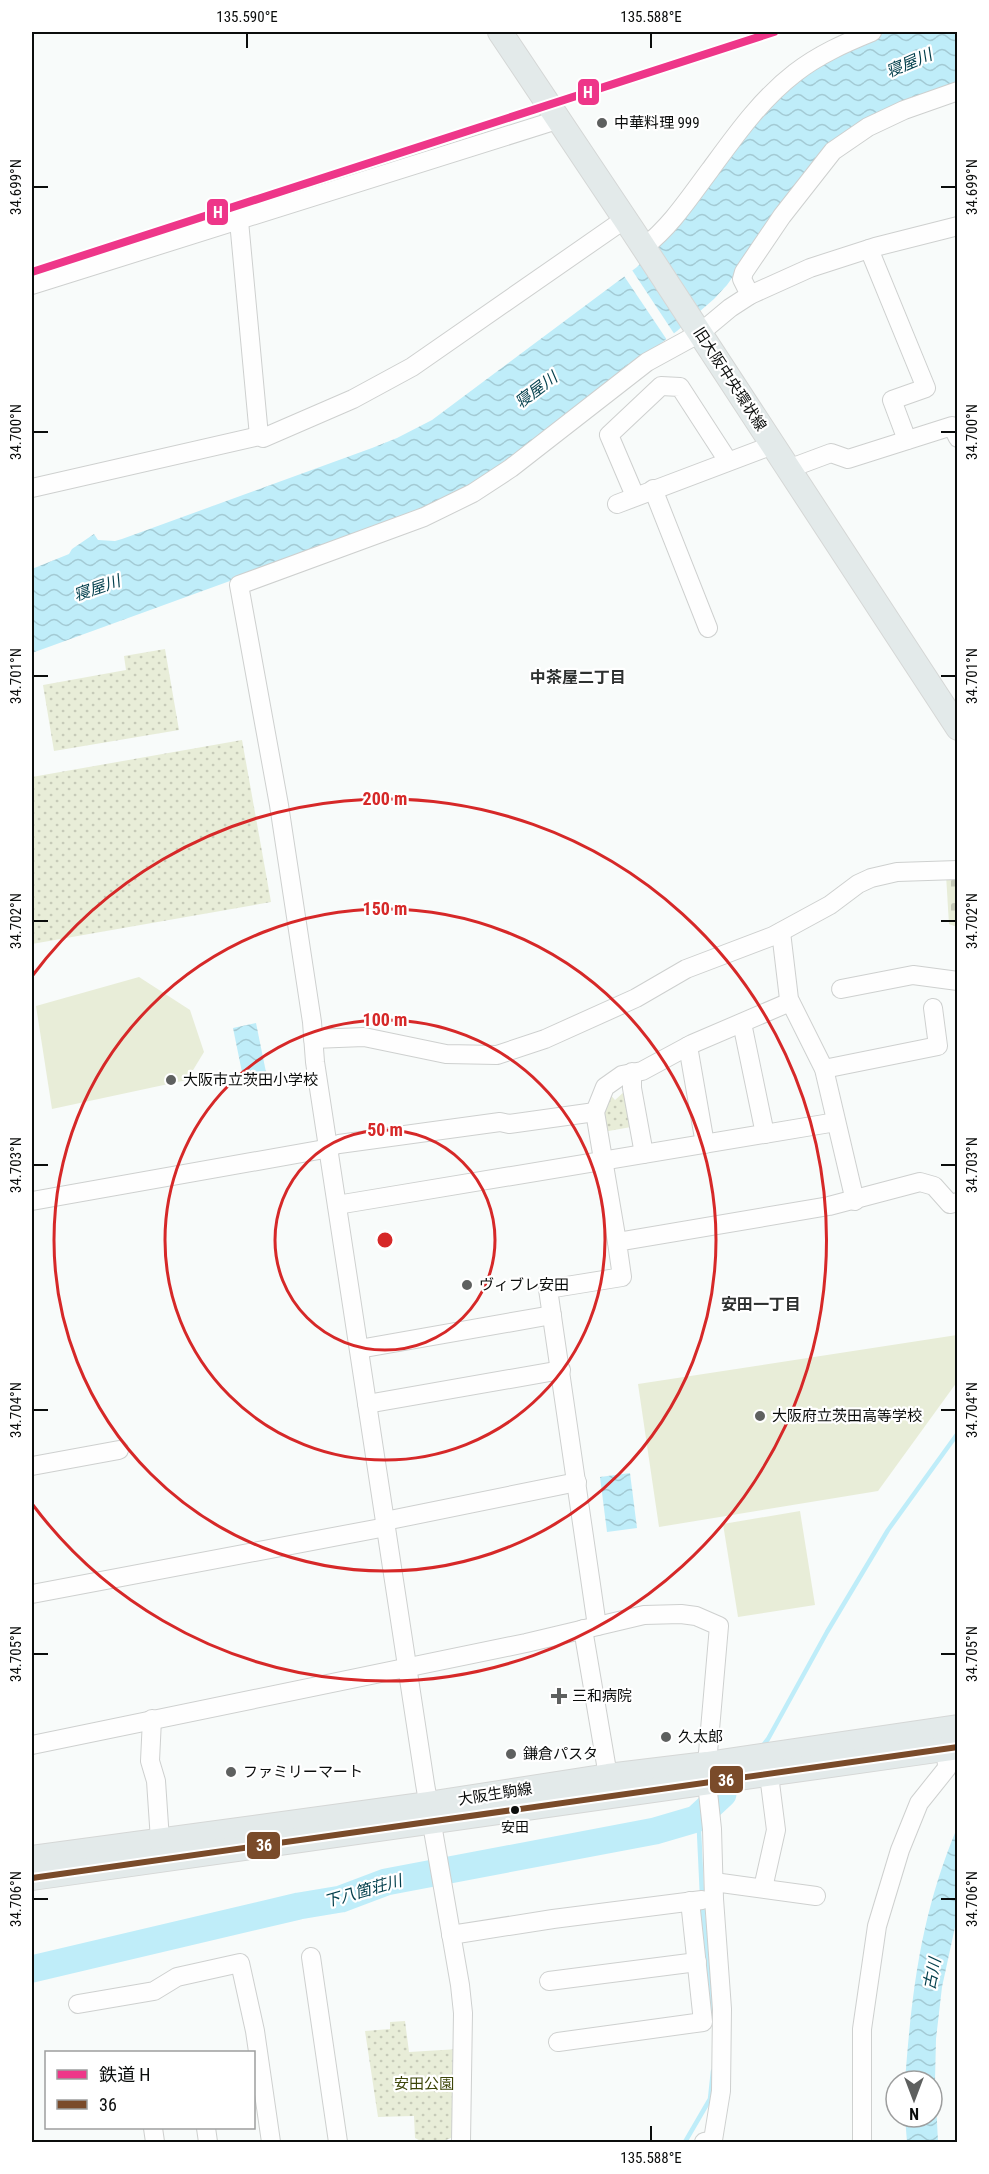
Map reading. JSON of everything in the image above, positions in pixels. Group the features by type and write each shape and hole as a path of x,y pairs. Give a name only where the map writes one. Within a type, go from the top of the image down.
{"main road":[{"name":"旧大阪中央環状線","path":"500,32 788,469 953,714"},
{"name":"大阪生駒線","path":"32,1858 160,1840 708,1784 768,1768 957,1727"},
{"name":"大阪生駒線","path":"32,1878 430,1813 608,1776 708,1784 733,1761 768,1768 951,1748"}],"street":[{"path":"645,249 669,226 766,99 795,72 814,60 872,32"},
{"path":"750,295 742,279 744,272 824,161 833,152 868,126 957,91"},
{"path":"32,285 557,120"},
{"path":"32,488 259,436 263,438 344,404 412,367 625,219"},
{"path":"239,221 259,436"},
{"path":"461,2142 463,2013 328,1148 279,805 239,585 424,517 463,498 511,468 647,362 696,327 750,295 810,268 957,225"},
{"path":"869,249 926,388 892,400 907,440"},
{"path":"635,496 609,435 661,386 680,387 728,461"},
{"path":"788,469 831,453 848,459 952,426 957,438"},
{"path":"617,504 773,445"},
{"path":"653,489 708,628"},
{"path":"313,1039 364,1038 446,1054 497,1055 555,1035 636,998 686,969 781,932 830,905 858,884 871,878 897,872 957,870"},
{"path":"781,932 787,993 824,1069 855,1201"},
{"path":"841,989 913,975 957,981"},
{"path":"608,1776 590,1627 577,1482 548,1289 622,1277 595,1112 606,1087 622,1075 642,1071 688,1046 790,1002"},
{"path":"824,1069 938,1046 933,1008"},
{"path":"742,1023 765,1134"},
{"path":"688,1046 705,1144"},
{"path":"632,1072 632,1088 644,1154"},
{"path":"32,1201 328,1148 339,1144 500,1122 509,1124 595,1112"},
{"path":"337,1205 836,1122"},
{"path":"617,1242 855,1201 907,1184 924,1182 934,1186 950,1204 957,1202"},
{"path":"359,1349 552,1316"},
{"path":"367,1404 561,1371"},
{"path":"32,1466 119,1450"},
{"path":"32,1594 386,1524 577,1482"},
{"path":"32,1745 644,1616 670,1613 696,1616 719,1626 708,1784 712,1824 697,1962 703,2022 558,2042"},
{"path":"152,1719 150,1761 156,1781 160,1840"},
{"path":"862,2142 862,2029 877,1926 900,1850 919,1803 947,1768 951,1748"},
{"path":"763,1888 776,1824 768,1768"},
{"path":"451,1935 763,1888 816,1896"},
{"path":"705,1896 722,2009 721,2091 710,2142"},
{"path":"311,1957 338,2142"},
{"path":"549,1981 697,1962"},
{"path":"78,2004 154,1991 177,1977 240,1963 255,2031 271,2142"}],"green space":[{"path":"165,649 179,730 54,751 43,685 126,670 124,656"},
{"path":"242,740 271,902 32,944 32,777"},
{"path":"946,875 957,876 957,927 949,924"},
{"path":"139,977 190,1010 204,1052 187,1080 52,1109 36,1006"},
{"path":"607,1091 615,1100 625,1091 631,1127 603,1132 599,1111"},
{"path":"957,1335 957,1382 878,1491 659,1527 638,1384"},
{"path":"800,1511 815,1605 738,1617 723,1524"},
{"name":"安田公園","path":"405,2021 409,2052 459,2049 456,2135 448,2139 430,2142 415,2138 414,2116 378,2117 365,2031 390,2029 390,2022"}],"water":[{"name":"寝屋川","path":"883,32 957,32 957,85 920,98 798,186 727,285 714,299 677,331 484,477 441,502 32,653 32,569 69,554 72,549 94,534 98,540 122,539 372,448 432,420 637,267 657,246 779,93 849,47"},
{"path":"256,1023 267,1077 244,1082 233,1028"},
{"path":"630,1473 637,1528 607,1532 600,1477"},
{"name":"古川","path":"957,1828 957,1918 942,1987 935,2069 906,2069 920,1952 945,1860"},
{"path":"906,2129 937,2129 938,2142 907,2142"}],"pier":[{"path":"632,270 675,335 667,340 624,276"}],"waterway":[{"path":"761,1748 888,1530 958,1433"},
{"name":"下八箇荘川","path":"32,1969 299,1906 341,1899 386,1882 655,1831 696,1819 723,1794"},
{"path":"696,1819 699,1831 702,1895"},
{"path":"702,1903 713,2017"},
{"path":"685,2142 710,2099 713,2071"}],"rail line":[{"name":"H","path":"32,272 774,32"}],"transit line":[{"name":"36","path":"32,1878 958,1747"}],"place":[{"name":"中華料理 999","path":"602,123"},
{"name":"大阪市立茨田小学校","path":"171,1080"},
{"name":"ヴィブレ安田","path":"467,1285"},
{"name":"大阪府立茨田高等学校","path":"760,1416"},
{"name":"三和病院","path":"559,1696"},
{"name":"久太郎","path":"666,1737"},
{"name":"鎌倉パスタ","path":"511,1754"},
{"name":"ファミリーマート","path":"231,1772"},
{"name":"安田","path":"515,1810"}],"district":[{"name":"中茶屋二丁目","path":"578,677"},
{"name":"安田一丁目","path":"761,1304"}]}
